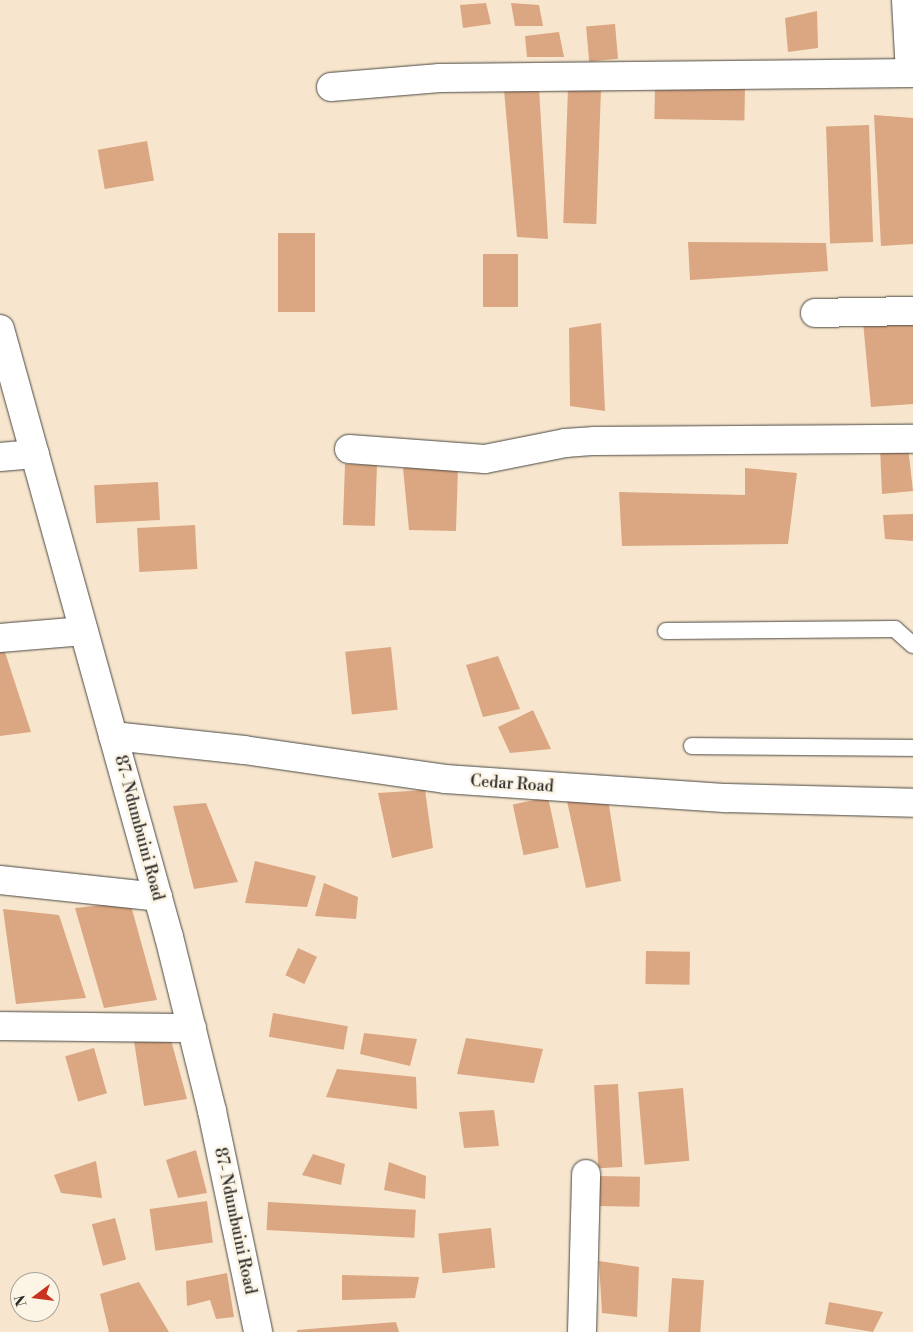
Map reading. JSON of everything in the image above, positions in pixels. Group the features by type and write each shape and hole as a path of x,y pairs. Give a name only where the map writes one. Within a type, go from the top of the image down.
{"street":[{"path":"330,87 440,78 911,73 906,0"},
{"path":"815,313 913,311"},
{"name":"87- Ndumbuini Road","path":"0,328 7,378 35,454 158,897 192,1028 258,1332"},
{"path":"348,449 485,459 564,443 595,441 913,439"},
{"path":"0,457 35,454"},
{"path":"0,638 84,631"},
{"name":"Cedar Road","path":"113,736 244,750 445,780 727,798 913,803"},
{"path":"0,880 158,897"},
{"path":"0,1026 192,1028"},
{"path":"582,1332 586,1174"}],"lane":[{"path":"666,631 895,629 913,645"},
{"path":"692,746 913,748"}],"building":[{"path":"486,3 491,24 463,28 460,5"},
{"path":"511,3 539,5 543,26 515,26"},
{"path":"817,11 818,48 788,52 785,18"},
{"path":"615,24 618,59 589,61 586,27"},
{"path":"559,32 564,57 527,57 525,36"},
{"path":"655,86 745,88 744,121 654,119"},
{"path":"539,88 548,239 517,237 504,90"},
{"path":"568,88 601,89 596,224 563,223"},
{"path":"874,115 913,118 913,244 881,246"},
{"path":"869,125 873,242 830,243 826,127"},
{"path":"147,141 154,180 105,189 98,150"},
{"path":"278,233 315,233 315,312 278,312"},
{"path":"688,242 826,243 828,271 690,280"},
{"path":"483,254 518,254 518,307 483,307"},
{"path":"913,321 913,404 871,407 863,322"},
{"path":"601,323 605,411 570,406 569,328"},
{"path":"880,447 908,447 913,491 882,494"},
{"path":"345,464 377,465 375,526 343,525"},
{"path":"458,466 456,531 409,530 403,468"},
{"path":"745,468 797,473 788,544 622,546 619,492 745,495"},
{"path":"158,482 160,520 96,523 94,485"},
{"path":"913,514 913,541 885,539 883,515"},
{"path":"195,525 197,569 139,572 137,528"},
{"path":"0,646 3,646 31,732 0,736"},
{"path":"391,647 398,710 352,714 345,652"},
{"path":"498,656 520,709 483,717 466,665"},
{"path":"533,710 551,749 510,753 498,727"},
{"path":"425,790 433,848 392,858 378,793"},
{"path":"548,797 559,848 524,855 513,804"},
{"path":"608,799 621,881 586,888 567,801"},
{"path":"206,803 238,882 194,889 173,806"},
{"path":"255,861 316,876 307,907 245,903"},
{"path":"324,883 358,897 356,919 315,916"},
{"path":"130,902 157,1000 104,1008 75,908"},
{"path":"3,909 59,915 86,998 16,1004"},
{"path":"298,948 317,957 304,984 285,975"},
{"path":"646,951 690,952 689,985 645,984"},
{"path":"273,1013 348,1026 344,1050 269,1037"},
{"path":"364,1033 417,1039 410,1066 360,1054"},
{"path":"466,1038 543,1049 534,1083 457,1074"},
{"path":"171,1040 187,1099 144,1106 134,1041"},
{"path":"94,1048 107,1093 78,1101 65,1056"},
{"path":"337,1069 416,1077 417,1109 326,1097"},
{"path":"618,1084 622,1167 598,1168 594,1085"},
{"path":"683,1088 689,1161 645,1165 638,1092"},
{"path":"494,1110 499,1146 464,1148 459,1112"},
{"path":"196,1150 207,1193 178,1198 166,1160"},
{"path":"313,1154 345,1164 341,1185 302,1175"},
{"path":"96,1161 102,1198 61,1193 54,1175"},
{"path":"389,1162 426,1176 425,1199 384,1190"},
{"path":"598,1176 640,1177 639,1207 597,1206"},
{"path":"207,1201 213,1243 155,1251 150,1209"},
{"path":"268,1202 416,1210 414,1238 267,1230"},
{"path":"115,1218 126,1260 103,1266 92,1224"},
{"path":"491,1228 495,1268 442,1273 438,1234"},
{"path":"599,1261 639,1267 637,1317 602,1313"},
{"path":"227,1273 234,1317 216,1319 210,1300 187,1306 186,1281"},
{"path":"342,1275 419,1277 415,1298 342,1300"},
{"path":"672,1278 704,1280 700,1332 668,1332"},
{"path":"139,1282 169,1332 109,1332 100,1294"},
{"path":"829,1302 883,1312 873,1332 825,1324"},
{"path":"396,1322 399,1332 297,1332 297,1330"}]}
